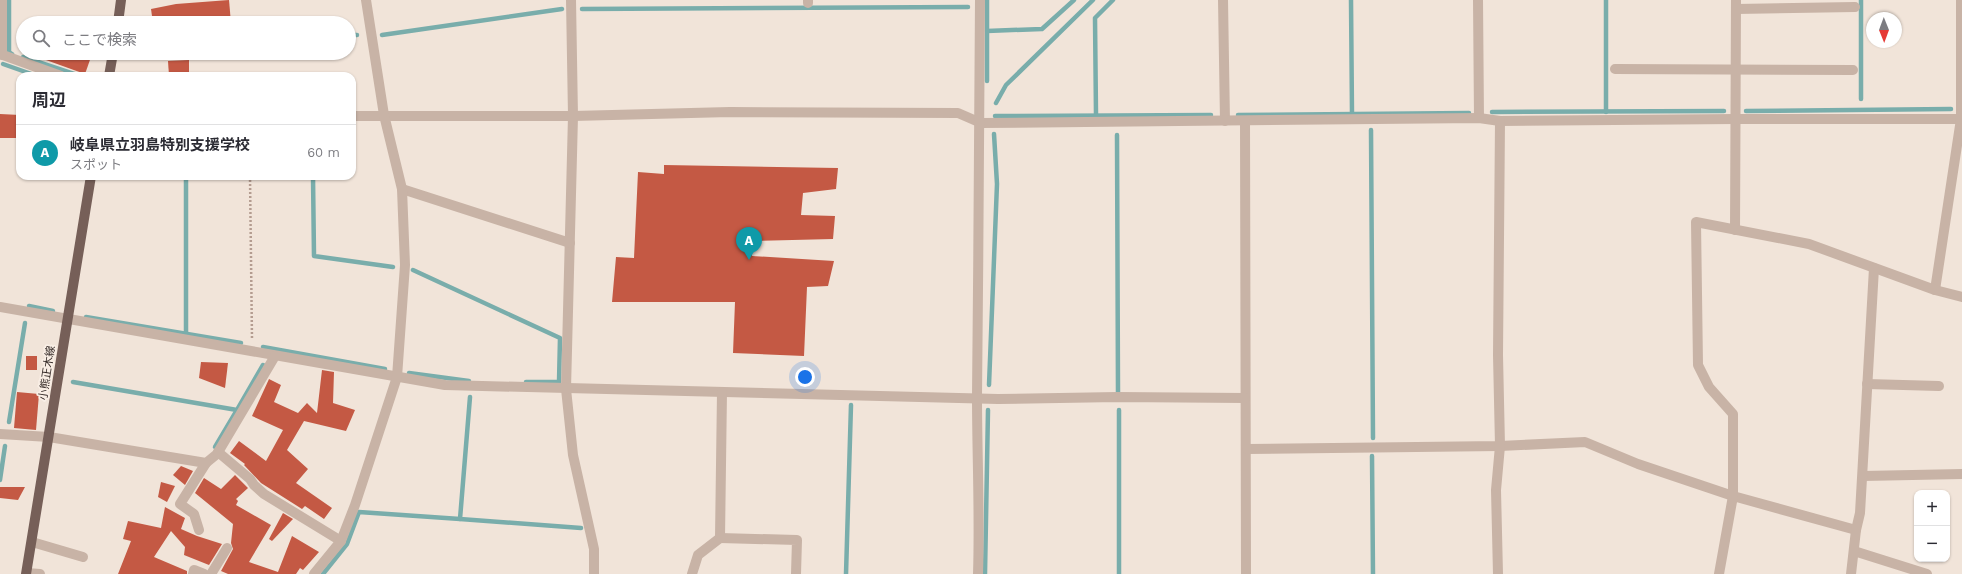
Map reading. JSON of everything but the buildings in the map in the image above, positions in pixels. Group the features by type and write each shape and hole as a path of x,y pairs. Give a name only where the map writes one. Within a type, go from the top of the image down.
{"main road":[{"path":"119,16 121,0"},
{"path":"110,72 112,60"},
{"name":"小熊正木線","path":"26,573 90,180"}],"street":[{"path":"2,0 1,55 50,72"},
{"path":"314,574 341,541 355,505 397,377 405,265 402,190 384,115 366,0"},
{"path":"571,0 573,116 566,389 573,455 594,549 594,574"},
{"path":"978,574 979,537 977,397 981,123 980,0"},
{"path":"1223,0 1224,121"},
{"path":"1478,0 1479,118"},
{"path":"1935,290 1962,119 1960,0"},
{"path":"1735,230 1736,4 1855,7"},
{"path":"1615,69 1853,70"},
{"path":"356,116 573,116 730,112 958,113 981,123 1479,118 1500,122 1735,119 1962,119"},
{"path":"1245,121 1245,398 1247,449 1246,574"},
{"path":"1498,574 1496,490 1500,446 1498,355 1500,122"},
{"path":"402,190 570,243"},
{"path":"1719,574 1733,496 1733,414 1709,387 1698,366 1696,222 1809,244 1935,290 1962,297"},
{"path":"1851,574 1856,530 1860,513 1863,476 1874,268"},
{"path":"0,307 445,385 566,389 977,397 998,399 1118,397 1245,398"},
{"path":"199,530 194,514 180,504 206,463 218,452 274,356"},
{"path":"1867,384 1939,386"},
{"path":"720,538 722,392"},
{"path":"0,434 49,437 206,463"},
{"path":"1247,449 1500,446 1585,442 1638,464 1733,496 1856,530"},
{"path":"218,452 250,479 264,494 341,541"},
{"path":"1863,476 1962,474"},
{"path":"692,574 698,555 720,538 797,540 796,574"},
{"path":"32,542 83,557"},
{"path":"211,574 226,548"},
{"path":"1854,551 1927,574"},
{"path":"193,574 194,570 204,574"},
{"path":"26,573 40,574"}],"path":[{"path":"250,180 252,351"}],"waterway":[{"path":"9,0 9,52 12,54"},
{"path":"987,0 987,81"},
{"path":"987,31 1042,29 1074,0"},
{"path":"996,103 1006,85 1093,0"},
{"path":"1096,115 1095,18 1113,0"},
{"path":"1351,0 1352,114"},
{"path":"1606,0 1606,112"},
{"path":"1861,0 1861,99"},
{"path":"582,9 968,7"},
{"path":"382,35 562,9"},
{"path":"32,60 68,72"},
{"path":"3,64 26,72"},
{"path":"1746,111 1951,109"},
{"path":"1492,112 1724,111"},
{"path":"1238,115 1469,113"},
{"path":"995,116 1211,115"},
{"path":"1371,130 1373,438"},
{"path":"989,385 997,184 994,134"},
{"path":"1117,135 1118,392"},
{"path":"186,180 186,333"},
{"path":"313,180 314,256 393,267"},
{"path":"413,270 560,338 559,382 526,382"},
{"path":"29,306 53,311"},
{"path":"86,317 241,343"},
{"path":"9,422 25,323"},
{"path":"263,347 385,369"},
{"path":"73,382 237,410 263,365"},
{"path":"409,373 469,381"},
{"path":"470,397 460,519 581,528"},
{"path":"846,574 851,405"},
{"path":"215,447 237,410"},
{"path":"985,574 988,410"},
{"path":"1119,410 1119,574"},
{"path":"0,480 5,446"},
{"path":"1372,456 1373,574"},
{"path":"323,574 347,544 359,512 460,519"}],"place":[{"name":"岐阜県立羽島特別支援学校","path":"749,260"}]}
